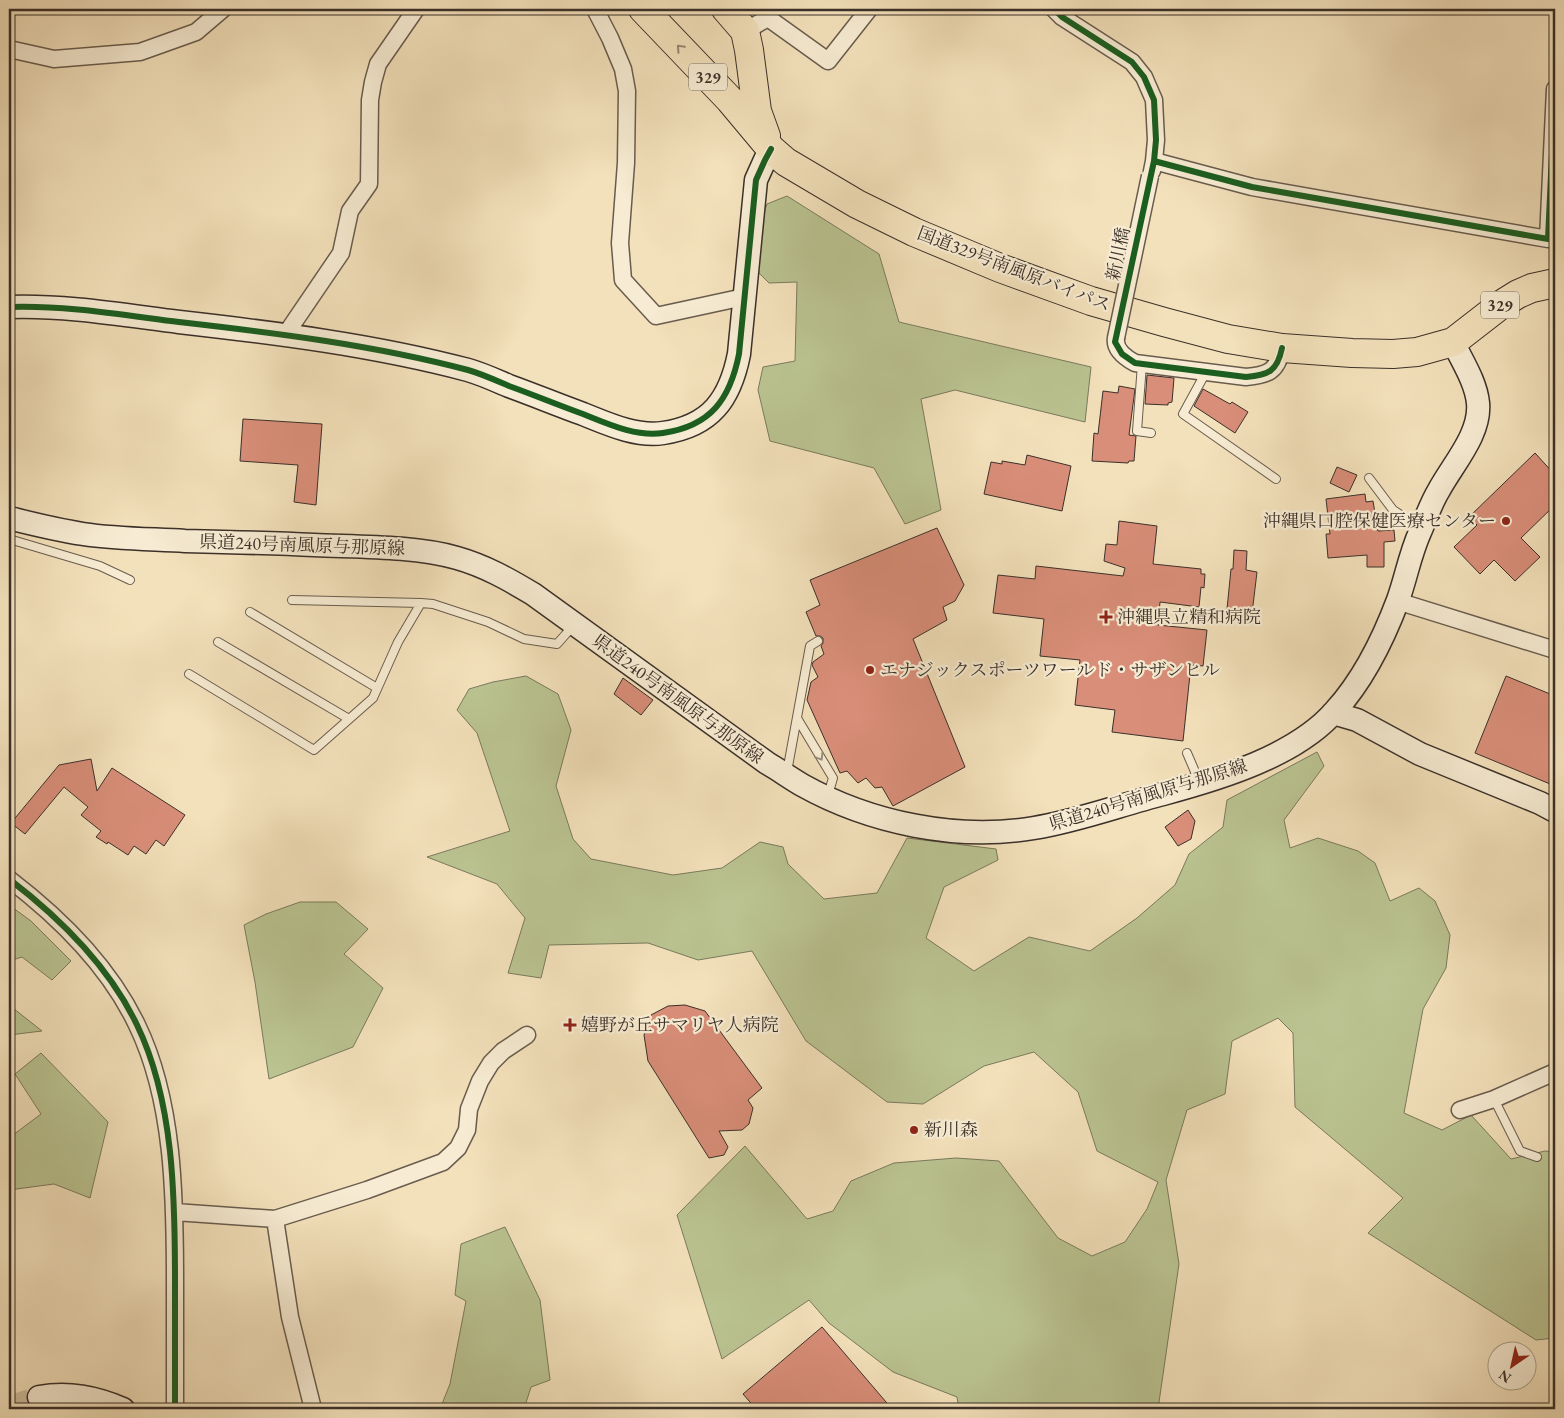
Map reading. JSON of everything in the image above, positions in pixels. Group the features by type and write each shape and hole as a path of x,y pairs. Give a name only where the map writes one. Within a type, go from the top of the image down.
{"highway":[{"name":"国道329号南風原バイパス","path":"643,9 730,100 771,149 786,162 857,204 914,232 1000,268 1091,300 1164,322 1228,339 1282,348 1352,353 1393,354 1417,352 1453,342 1518,294 1532,288 1555,283"},
{"name":"329","path":"726,9 745,32 757,111 771,149"}],"main road":[{"path":"9,306 32,306 289,335 388,351 471,371 609,424 639,432 662,433 685,428 703,418 718,405 729,390 739,354 756,180 764,160 771,149"},
{"name":"県道240号南風原与那原線","path":"9,518 41,526 94,535 433,552 476,564 500,574 533,594 786,776 828,798 880,817 915,825 956,831 982,832 1034,828 1090,816 1200,783 1268,758 1310,734 1333,713 1352,691 1375,653 1397,601 1422,528 1438,491 1470,440 1478,418 1477,396 1453,342"},
{"path":"1333,713 1356,720 1420,754 1540,803 1555,811"},
{"path":"39,1397 57,1394 76,1395 123,1409"}],"street":[{"path":"9,49 54,59 140,52 196,32 223,9"},
{"path":"289,335 290,328 341,253 350,211 369,184 370,100 373,82 378,64 416,9"},
{"path":"595,9 623,69 627,91 626,162 620,243 623,280 656,316 744,297"},
{"path":"745,32 769,13 828,61 869,9"},
{"name":"新川橋","path":"1054,9 1062,18 1132,62 1144,77 1154,100 1156,140 1152,169 1115,342 1122,354 1135,364 1142,364"},
{"path":"1152,169 1548,239 1555,89"},
{"path":"1142,364 1246,377 1262,376 1274,369 1282,348"},
{"path":"1397,601 1555,650"},
{"path":"9,879 52,915 81,943 124,1001 137,1024 149,1052 159,1087 165,1119 175,1212 174,1409"},
{"path":"175,1212 275,1219 367,1190 443,1162 458,1148 467,1130 469,1109 480,1081 491,1063 502,1051 527,1035"},
{"path":"1460,1110 1555,1072"},
{"path":"275,1219 290,1317 314,1409"}],"lane":[{"path":"1142,364 1137,431 1150,433"},
{"path":"1206,372 1183,414 1276,479"},
{"path":"1370,478 1393,510 1422,528"},
{"path":"9,539 100,566 130,580"},
{"path":"292,600 421,602 433,604 488,622 524,639 556,644 574,624"},
{"path":"189,674 314,750 373,698 398,642 421,602"},
{"path":"250,612 377,688"},
{"path":"786,776 810,646 818,641"},
{"path":"218,642 349,719"},
{"path":"796,718 833,778 828,798"},
{"path":"1187,753 1200,783"},
{"path":"1494,1098 1520,1151 1537,1157"}],"green space":[{"path":"787,196 879,254 899,322 1091,367 1085,422 955,390 921,399 941,510 905,524 874,468 770,441 758,390 763,367 795,361 797,282 769,283 757,271 760,224 767,204"},
{"path":"526,676 558,694 571,730 556,786 573,839 591,859 673,875 722,868 760,842 783,847 788,864 824,899 877,893 907,838 996,849 998,860 944,887 926,938 974,971 1029,937 1090,951 1137,918 1175,885 1189,854 1223,827 1227,800 1317,752 1324,766 1284,820 1290,848 1318,838 1358,851 1375,863 1390,901 1419,888 1435,901 1450,935 1446,968 1423,1009 1404,1113 1442,1130 1471,1115 1511,1159 1545,1151 1555,1152 1555,1338 1536,1340 1368,1233 1403,1198 1295,1107 1293,1033 1278,1018 1232,1041 1225,1094 1187,1110 1166,1180 1179,1264 1158,1409 959,1409 957,1397 893,1372 829,1323 809,1300 722,1359 677,1215 745,1146 807,1219 833,1211 851,1181 894,1163 956,1158 999,1161 1058,1238 1092,1256 1125,1242 1147,1209 1158,1182 1097,1151 1078,1092 1034,1052 984,1066 923,1104 887,1102 806,1041 752,951 698,960 648,943 549,945 541,978 508,973 525,918 497,884 427,857 510,831 477,733 457,710 469,689"},
{"path":"300,902 336,902 368,929 344,954 383,988 353,1047 269,1079 255,982 244,925 266,914"},
{"path":"9,905 31,921 71,961 52,980 22,957 9,961"},
{"path":"9,1005 42,1031 9,1035"},
{"path":"41,1053 108,1122 90,1198 54,1184 9,1190 9,1138 41,1114 15,1074"},
{"path":"505,1227 540,1300 550,1380 531,1387 524,1409 440,1409 450,1384 466,1301 455,1295 461,1244"}],"building":[{"path":"1147,375 1174,378 1172,402 1168,403 1168,405 1145,404"},
{"path":"1119,386 1135,389 1129,435 1136,436 1134,461 1129,461 1128,463 1092,461 1094,433 1098,434 1103,391 1118,393"},
{"path":"1203,389 1230,404 1232,402 1248,412 1235,433 1194,406"},
{"path":"243,419 322,424 316,505 294,502 298,465 240,461"},
{"name":"沖縄県口腔保健医療センター","path":"1535,453 1555,475 1555,505 1521,538 1540,557 1515,581 1494,560 1480,574 1454,547 1477,525 1469,517"},
{"path":"1027,455 1071,466 1062,511 984,494 991,462 1002,464 1002,461 1025,465"},
{"path":"1337,467 1357,475 1349,492 1330,483"},
{"path":"1365,494 1366,502 1373,501 1378,531 1394,530 1395,541 1384,542 1384,567 1367,567 1367,555 1328,558 1326,534 1330,534 1326,499"},
{"path":"1119,521 1157,526 1153,564 1201,569 1201,574 1205,574 1204,588 1201,587 1199,607 1160,602 1158,625 1207,630 1203,666 1191,665 1183,741 1112,732 1115,710 1075,705 1080,660 1040,656 1044,619 993,613 998,575 1035,579 1036,566 1123,576 1125,568 1104,561 1106,544 1117,545"},
{"name":"エナジックスポーツワールド・サザンヒル","path":"937,528 964,585 955,601 943,607 947,620 913,639 965,767 893,806 882,787 875,788 866,778 858,783 847,771 840,773 807,700 811,682 818,677 812,665 813,662 824,654 821,646 823,638 816,636 806,612 820,605 810,580"},
{"path":"1234,550 1247,551 1246,570 1257,572 1251,622 1226,619"},
{"path":"1506,676 1555,696 1555,786 1475,753"},
{"path":"623,678 653,700 641,715 614,694"},
{"path":"91,759 97,791 112,768 185,815 164,846 156,840 146,854 134,846 128,855 108,842 107,844 96,837 101,831 81,815 88,807 64,787 25,834 11,823 59,765"},
{"path":"1188,810 1195,821 1191,839 1178,846 1165,827"},
{"path":"685,1005 705,1011 762,1088 748,1100 753,1108 749,1124 742,1130 719,1131 728,1147 724,1155 709,1158 648,1061 644,1035 651,1015 668,1006"},
{"path":"822,1327 892,1409 756,1409 743,1394"}],"tunnel":[{"path":"9,1407 39,1397"}],"cycle path":[{"path":"1054,9 1062,17 1132,62 1144,77 1154,100 1156,140 1154,161 1115,342 1122,354 1135,363 1246,377 1270,371 1277,362 1282,348"},
{"path":"1154,161 1252,187 1548,239 1555,89"},
{"path":"9,307 72,309 288,335 360,347 432,361 473,372 622,429 653,434 663,433 694,424 706,417 716,408 730,384 739,354 756,180 771,149"},
{"path":"9,879 47,910 82,944 98,963 126,1003 149,1054 159,1085 170,1150 173,1184 175,1409"}],"place":[{"name":"沖縄県口腔保健医療センター","path":"1506,521"},
{"name":"沖縄県立精和病院","path":"1106,617"},
{"name":"エナジックスポーツワールド・サザンヒル","path":"870,670"},
{"name":"嬉野が丘サマリヤ人病院","path":"570,1025"},
{"name":"新川森","path":"914,1130"}]}
